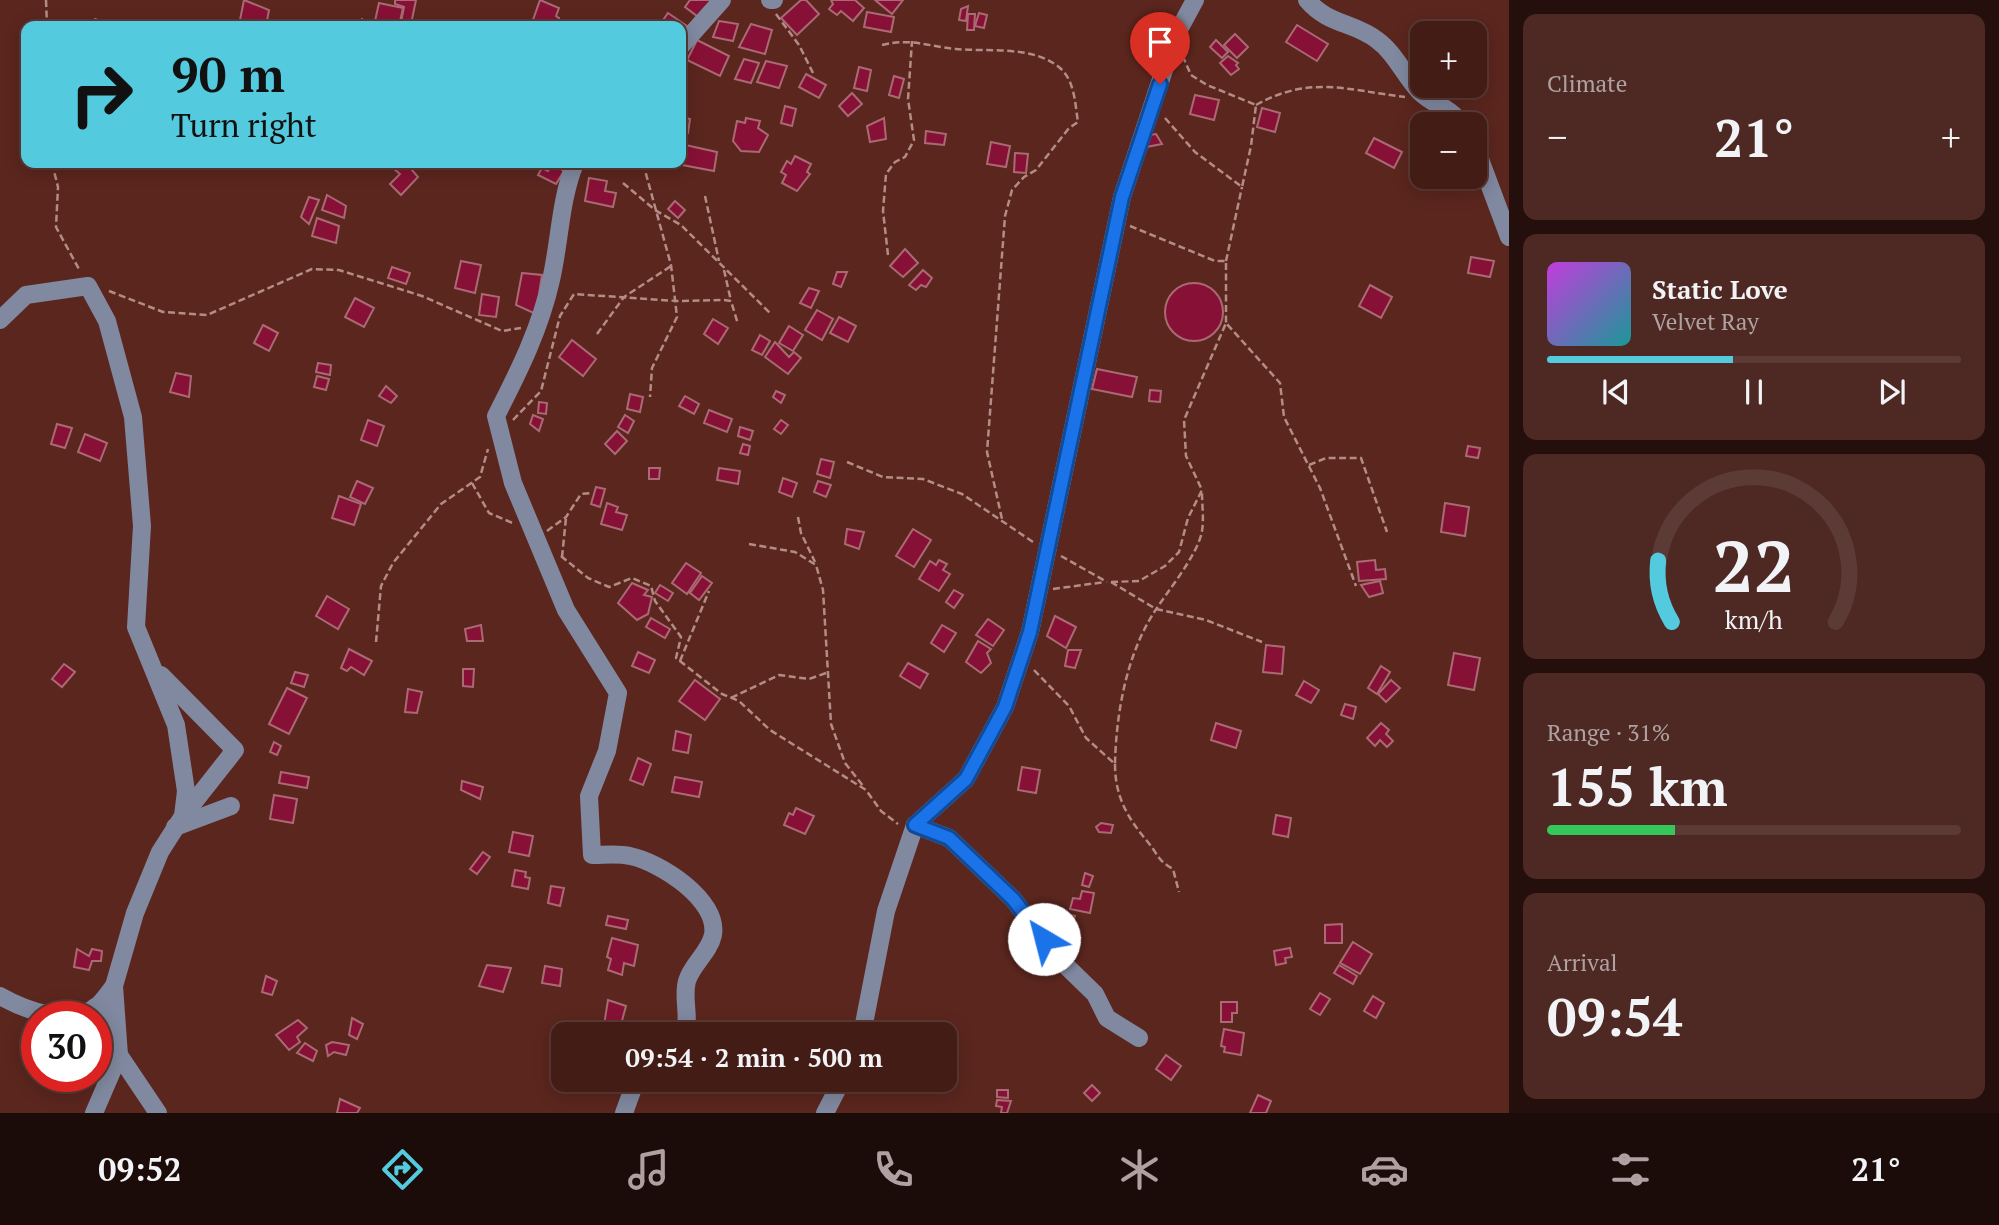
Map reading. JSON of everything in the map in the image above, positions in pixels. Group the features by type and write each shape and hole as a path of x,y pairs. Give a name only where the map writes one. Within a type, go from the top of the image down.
{"street":[{"path":"686,40 722,0"},
{"path":"864,1022 886,911 915,825 966,779 1005,707 1021,659 1039,591 1120,208 1175,37 1195,0"},
{"path":"1307,0 1319,15 1377,39 1401,65 1420,93 1454,112"},
{"path":"573,168 567,183 552,278 539,325 527,356 496,416 513,484 566,610 618,693 607,751 589,796 592,855 630,856 660,869 687,886 708,906 713,932 709,946 687,980 685,1022"},
{"path":"1487,178 1509,237"},
{"path":"0,320 26,295 88,286 107,321 133,417 142,526 136,627 176,725 186,790 179,822"},
{"path":"94,1113 119,1055 114,986 135,913 160,852 179,822 235,750 155,669"},
{"path":"179,822 231,806"},
{"path":"915,825 949,838 1013,899 1059,959 1095,994 1107,1018 1139,1038"},
{"path":"100,1001 114,986"},
{"path":"0,996 21,1008"},
{"path":"112,1036 119,1055 158,1113"},
{"path":"624,1113 632,1092"},
{"path":"825,1113 836,1092"}],"path":[{"path":"46,0 47,21"},
{"path":"772,4 799,45 813,73"},
{"path":"1175,37 1191,75 1207,85 1256,105"},
{"path":"888,255 883,211 886,174 895,162 905,157 914,140 908,99 912,41"},
{"path":"882,45 912,41 957,49 1017,50 1059,66 1071,82 1079,122 1060,139 1036,170 1024,177 1012,190 1005,216 987,452 1002,519"},
{"path":"1256,105 1281,91 1312,85 1410,97"},
{"path":"1159,88 1166,121 1209,164 1242,187"},
{"path":"1179,892 1173,869 1158,861 1127,817 1115,783 1116,734 1131,663 1156,609 1181,574 1202,533 1202,490 1186,456 1184,420 1226,323 1226,261 1251,146 1256,105"},
{"path":"53,168 58,187 56,227 88,286 128,297 163,312 207,315 312,269 339,270 422,296 502,331 539,325"},
{"path":"644,168 671,265 677,301 677,317 652,368 650,397"},
{"path":"622,183 655,210 681,225 771,314"},
{"path":"705,195 720,264 738,324"},
{"path":"1120,208 1126,224 1214,261 1226,261"},
{"path":"597,334 624,297 671,265"},
{"path":"376,642 381,586 393,563 441,504 480,477 485,453 500,433 541,391 560,316 574,294 677,301 731,301"},
{"path":"1226,323 1280,383 1284,417 1309,465 1356,586"},
{"path":"1309,465 1326,458 1361,458 1387,532"},
{"path":"848,462 883,477 923,479 962,494 1002,519 1028,540 1156,609 1206,620 1262,642"},
{"path":"472,483 489,513 545,533 566,517 581,494 591,493"},
{"path":"1039,591 1139,580 1165,566 1179,552 1188,518 1202,490"},
{"path":"562,557 566,517"},
{"path":"798,517 801,533 816,565 823,590 831,724 845,763 881,811 900,825 915,825"},
{"path":"749,544 795,552 816,565"},
{"path":"556,550 588,578 610,587 632,578 651,586 655,601 681,637 676,658 680,662 739,701 770,730 866,790"},
{"path":"680,662 709,591"},
{"path":"1021,659 1069,706 1086,738 1115,764"},
{"path":"731,698 779,675 809,679 829,672"}],"building":[{"path":"244,0 269,10 267,21 240,20"},
{"path":"395,0 416,0 412,21 401,21 404,7 395,4"},
{"path":"540,0 559,8 556,16 558,21 533,20"},
{"path":"690,0 715,0 701,19 685,7"},
{"path":"801,0 806,0 819,14 797,35 781,18"},
{"path":"831,0 855,0 864,8 853,21 841,11 837,15 829,9 833,4"},
{"path":"875,0 903,0 892,14"},
{"path":"379,3 403,8 400,21 375,21"},
{"path":"968,6 966,21 959,20 961,9"},
{"path":"867,12 894,17 891,32 864,27"},
{"path":"668,13 680,21 662,21"},
{"path":"979,13 987,15 984,28 975,26"},
{"path":"968,14 975,14 974,30 967,30"},
{"path":"719,21 738,24 733,41 713,37"},
{"path":"751,24 772,30 765,54 739,47"},
{"path":"1297,25 1328,44 1317,61 1286,42"},
{"path":"1235,34 1248,47 1237,58 1224,45"},
{"path":"697,40 729,56 720,76 687,60"},
{"path":"1216,40 1228,52 1222,58 1210,47"},
{"path":"1228,56 1238,63 1236,65 1239,69 1231,75 1220,63"},
{"path":"744,59 759,63 751,83 735,79"},
{"path":"766,61 787,66 779,88 757,82"},
{"path":"859,67 871,70 867,91 854,88"},
{"path":"806,74 826,85 819,98 799,87"},
{"path":"894,76 904,79 899,98 889,95"},
{"path":"852,93 862,104 848,116 839,106"},
{"path":"1195,95 1219,100 1214,120 1190,114"},
{"path":"785,106 796,109 792,126 781,123"},
{"path":"1262,108 1280,113 1275,132 1257,127"},
{"path":"686,118 690,119 686,132"},
{"path":"746,118 760,121 758,128 768,135 759,152 741,151 733,141 737,121 745,123"},
{"path":"884,118 886,139 870,142 867,126"},
{"path":"926,131 946,134 944,145 925,143"},
{"path":"1156,134 1162,144 1146,147 1143,136"},
{"path":"1374,138 1402,152 1394,168 1366,153"},
{"path":"991,142 1010,146 1006,167 987,164"},
{"path":"686,145 717,152 714,171 686,166"},
{"path":"1015,153 1028,154 1026,173 1014,172"},
{"path":"795,156 811,164 807,172 810,174 797,191 782,183 786,175 781,172 787,161 791,164"},
{"path":"393,168 410,168 418,177 401,195 390,184 400,174"},
{"path":"542,168 548,171 550,168 559,168 564,171 556,184 538,175"},
{"path":"589,178 607,181 605,191 616,193 613,207 585,201"},
{"path":"327,195 346,206 344,218 322,210"},
{"path":"309,197 319,200 309,224 301,217"},
{"path":"675,201 685,210 678,218 668,209"},
{"path":"317,218 339,226 336,243 312,236"},
{"path":"905,249 918,263 903,277 890,266"},
{"path":"1471,257 1494,261 1490,277 1468,273"},
{"path":"461,261 481,265 475,293 455,288"},
{"path":"392,267 410,273 406,284 388,278"},
{"path":"923,270 932,278 926,287 921,285 916,290 909,285"},
{"path":"837,272 847,272 841,287 833,284"},
{"path":"522,273 542,275 536,314 516,305"},
{"path":"1188,283 1200,283 1215,291 1223,306 1223,318 1215,333 1200,341 1188,341 1173,333 1165,318 1165,306 1173,291"},
{"path":"1370,285 1392,297 1381,318 1359,306"},
{"path":"809,288 819,291 811,308 800,303"},
{"path":"482,294 499,297 496,317 479,315"},
{"path":"355,298 374,308 364,327 345,317"},
{"path":"817,310 833,319 822,340 805,330"},
{"path":"839,317 856,326 848,342 830,333"},
{"path":"713,319 728,328 718,344 704,334"},
{"path":"263,325 278,333 269,351 254,343"},
{"path":"789,326 803,335 793,351 779,343"},
{"path":"760,335 770,341 762,355 752,350"},
{"path":"572,340 596,359 583,376 559,357"},
{"path":"775,342 789,357 794,352 801,358 788,374 765,357"},
{"path":"318,363 331,365 330,375 316,372"},
{"path":"1097,369 1137,377 1132,397 1092,389"},
{"path":"176,373 191,376 189,397 170,392"},
{"path":"317,376 329,379 326,390 314,387"},
{"path":"386,386 397,396 391,403 379,396"},
{"path":"1150,390 1161,391 1160,402 1149,401"},
{"path":"776,391 785,395 781,403 773,397"},
{"path":"630,394 643,397 640,412 627,409"},
{"path":"685,396 699,404 694,414 679,406"},
{"path":"539,402 547,403 546,414 538,413"},
{"path":"709,410 732,419 727,432 704,423"},
{"path":"533,415 543,419 539,431 530,424"},
{"path":"625,415 634,421 628,433 618,427"},
{"path":"368,420 384,426 377,446 361,440"},
{"path":"781,420 788,425 781,434 774,429"},
{"path":"57,424 72,428 65,448 51,444"},
{"path":"740,427 753,431 750,440 738,436"},
{"path":"617,431 627,441 615,454 605,444"},
{"path":"85,434 107,443 100,461 78,452"},
{"path":"743,444 750,446 748,455 740,453"},
{"path":"1468,446 1480,448 1478,458 1466,456"},
{"path":"821,459 834,462 830,478 817,474"},
{"path":"649,468 660,468 659,479 649,479"},
{"path":"719,468 740,471 738,484 717,480"},
{"path":"783,478 797,483 792,497 779,492"},
{"path":"357,481 373,488 365,504 350,497"},
{"path":"818,481 831,485 826,497 814,492"},
{"path":"596,487 605,489 600,507 591,504"},
{"path":"339,496 361,504 354,525 332,518"},
{"path":"607,503 618,507 616,512 627,515 622,530 601,524"},
{"path":"1445,503 1469,507 1465,536 1441,532"},
{"path":"847,529 864,532 859,549 845,544"},
{"path":"913,529 931,540 914,567 896,556"},
{"path":"939,560 947,564 943,570 950,574 939,591 919,579 930,561 936,565"},
{"path":"1375,560 1376,570 1385,569 1386,579 1359,581 1357,562"},
{"path":"686,563 701,573 687,594 672,583"},
{"path":"702,576 712,583 699,600 690,593"},
{"path":"1380,581 1383,593 1369,597 1361,585"},
{"path":"632,583 648,590 644,595 652,597 648,614 637,620 618,603"},
{"path":"660,585 673,593 668,601 655,593"},
{"path":"954,590 963,595 954,608 946,602"},
{"path":"327,596 349,609 338,629 316,616"},
{"path":"1055,616 1076,627 1066,648 1047,636"},
{"path":"651,618 670,629 665,638 646,627"},
{"path":"988,619 1004,630 993,646 976,635"},
{"path":"481,625 483,641 467,641 465,629"},
{"path":"942,625 956,633 944,652 931,643"},
{"path":"978,641 991,649 987,653 991,663 981,673 966,662"},
{"path":"1266,645 1284,647 1282,674 1263,672"},
{"path":"349,649 372,661 364,675 351,667 347,671 341,668"},
{"path":"1068,650 1081,650 1075,668 1065,666"},
{"path":"638,652 655,660 649,673 632,666"},
{"path":"1454,653 1480,658 1474,690 1448,685"},
{"path":"908,663 928,674 920,688 900,676"},
{"path":"64,664 75,672 62,687 52,679"},
{"path":"1381,666 1390,672 1377,694 1368,688"},
{"path":"463,669 474,669 473,687 463,686"},
{"path":"295,672 308,675 304,687 291,683"},
{"path":"695,680 720,699 705,720 679,701"},
{"path":"1391,680 1400,688 1386,702 1378,694"},
{"path":"1304,681 1319,690 1311,703 1296,695"},
{"path":"287,688 307,698 289,734 269,724"},
{"path":"408,689 422,692 417,713 405,712"},
{"path":"1345,704 1356,707 1353,719 1341,715"},
{"path":"1216,723 1241,731 1236,748 1211,740"},
{"path":"1381,723 1389,730 1386,734 1393,741 1387,747 1380,740 1375,746 1367,738"},
{"path":"676,731 691,735 688,753 673,750"},
{"path":"274,742 281,746 277,755 270,752"},
{"path":"638,758 651,764 643,785 630,780"},
{"path":"1022,767 1040,770 1036,793 1018,790"},
{"path":"281,772 309,777 307,788 279,783"},
{"path":"675,777 702,782 699,797 672,792"},
{"path":"462,781 483,787 480,799 461,790"},
{"path":"274,795 297,799 293,823 270,819"},
{"path":"796,808 814,816 805,834 784,825 789,813 793,815"},
{"path":"1276,815 1291,818 1288,837 1273,834"},
{"path":"1101,823 1113,825 1111,833 1099,832 1096,827"},
{"path":"513,832 533,836 529,856 509,852"},
{"path":"483,852 490,857 477,874 470,869"},
{"path":"515,870 526,872 525,877 530,878 528,889 512,886"},
{"path":"1085,873 1093,876 1089,887 1082,885"},
{"path":"551,886 564,888 560,906 548,903"},
{"path":"1082,891 1094,893 1090,913 1070,909 1073,898 1080,899"},
{"path":"1063,913 1075,916 1072,925 1061,922"},
{"path":"608,916 628,920 626,929 606,925"},
{"path":"1342,924 1342,943 1325,943 1325,925"},
{"path":"612,938 638,945 634,966 624,963 622,975 608,970 611,959 607,957"},
{"path":"1353,942 1372,954 1360,974 1340,963"},
{"path":"1290,948 1292,957 1285,958 1286,963 1276,965 1274,951"},
{"path":"77,949 89,956 92,949 102,951 101,961 92,961 89,970 74,967"},
{"path":"487,965 511,968 503,992 479,986"},
{"path":"1339,965 1357,976 1353,984 1334,973"},
{"path":"545,966 562,969 560,986 542,983"},
{"path":"266,976 277,981 272,995 262,992"},
{"path":"1320,993 1330,999 1320,1015 1310,1009"},
{"path":"1373,996 1384,1003 1376,1018 1364,1011"},
{"path":"608,1000 626,1006 622,1022 604,1022"},
{"path":"1221,1002 1237,1002 1237,1013 1232,1013 1232,1022 1221,1022"},
{"path":"352,1018 363,1024 357,1039 349,1035"},
{"path":"298,1020 307,1028 297,1037 300,1042 289,1050 276,1035"},
{"path":"1224,1029 1244,1033 1241,1055 1224,1052 1225,1047 1221,1046"},
{"path":"332,1042 349,1045 346,1055 334,1052 328,1056 326,1045"},
{"path":"305,1043 317,1051 313,1061 297,1053"},
{"path":"1166,1055 1181,1066 1171,1080 1156,1069"},
{"path":"1092,1085 1100,1093 1092,1101 1084,1093"},
{"path":"997,1090 1008,1090 1008,1098 997,1097"},
{"path":"1258,1095 1271,1101 1266,1113 1250,1113"},
{"path":"340,1099 360,1108 357,1113 337,1113"},
{"path":"997,1100 1011,1101 1007,1113 1001,1113 1002,1107 996,1106"}],"route":[{"path":"1044,939 1013,899 949,838 915,825 966,779 1005,707 1030,632 1122,197 1160,84"}]}
